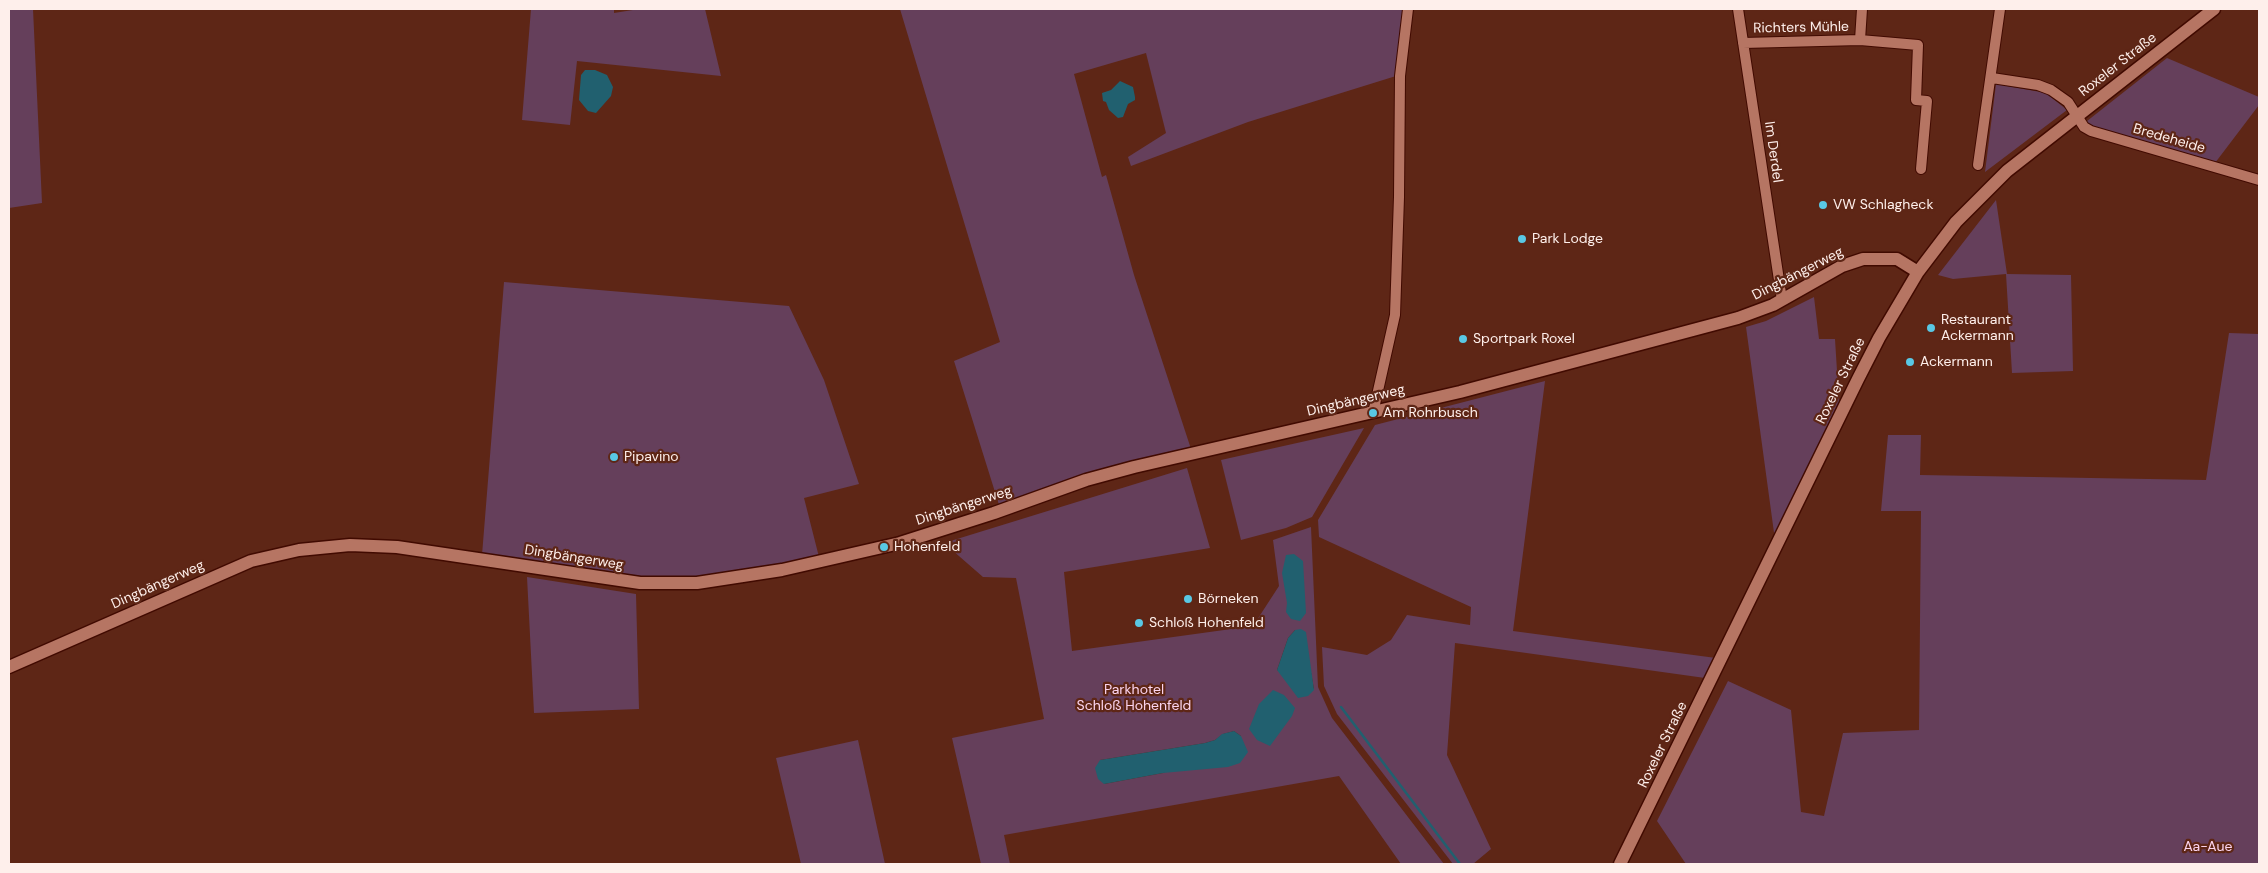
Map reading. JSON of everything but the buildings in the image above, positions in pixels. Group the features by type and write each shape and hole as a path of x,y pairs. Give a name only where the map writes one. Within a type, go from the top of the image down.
{"main road":[{"name":"Roxeler Straße","path":"1620,864 1858,379 1884,329 1918,272 1956,222 2007,171 2214,9"},
{"name":"Dingbängerweg","path":"9,667 251,561 299,550 350,545 398,546 613,580 664,584 696,583 782,570 884,547 947,529 1086,480 1134,466 1373,413 1738,318 1764,309 1842,266 1863,259 1897,259 1918,272"}],"street":[{"path":"1373,413 1394,315 1399,197 1400,76 1408,9"},
{"name":"Im Derdel","path":"1738,9 1782,300"},
{"name":"Richters Mühle","path":"1860,40 1862,9"},
{"path":"1978,165 1992,78 2000,9"},
{"name":"Richters Mühle","path":"1743,43 1860,40 1918,45 1916,100 1926,101 1921,169"},
{"name":"Bredeheide","path":"1992,78 2038,85 2051,90 2068,102 2084,127 2091,131 2259,180"}],"green space":[{"path":"9,9 33,9 42,203 9,208"},
{"path":"531,9 614,9 614,13 639,9 705,9 721,76 577,61 570,125 522,120"},
{"path":"900,9 1403,9 1396,76 1248,122 1131,166 1128,157 1166,133 1146,53 1074,74 1102,177 1106,175 1134,275 1191,449 1000,508 954,361 1000,342"},
{"path":"2167,58 2259,97 2259,105 2215,163 2082,125"},
{"path":"1996,84 2046,93 2067,110 1985,172"},
{"path":"1996,200 2007,274 2071,275 2073,371 2012,373 2006,274 1953,279 1938,275"},
{"path":"504,282 789,306 824,380 859,484 804,498 819,557 698,580 641,576 482,555"},
{"path":"1814,297 1819,339 1835,339 1839,403 1775,540 1746,327 1766,321"},
{"name":"Aa-Aue","path":"2229,333 2259,334 2259,864 1686,864 1657,821 1728,681 1791,710 1801,812 1824,816 1843,733 1919,730 1921,511 1881,511 1888,435 1921,435 1920,475 2206,480"},
{"path":"1545,381 1513,631 1716,658 1705,678 1455,643 1447,755 1491,849 1473,864 1453,864 1337,714 1324,686 1322,647 1367,655 1391,640 1407,615 1470,625 1471,607 1319,537 1318,520 1375,425"},
{"path":"1364,428 1312,517 1286,528 1241,540 1221,460"},
{"name":"Parkhotel Schloß Hohenfeld","path":"1187,468 1210,548 1064,572 1072,651 1253,626 1279,586 1273,540 1311,527 1318,687 1332,718 1444,864 1401,864 1339,776 1004,835 1010,864 981,864 952,738 1044,719 1016,578 983,577 944,543","holes":["1295,630 1307,651 1314,689 1277,670 1288,638","1234,731 1241,736 1163,773 1104,784 1100,760 1205,743"]},
{"path":"527,577 636,594 639,709 534,713"},
{"path":"858,740 885,864 801,864 776,758"}],"water":[{"path":"585,70 595,70 607,75 613,87 611,96 596,113 588,111 579,100 581,75"},
{"path":"1120,81 1133,87 1135,100 1128,104 1123,117 1118,118 1109,110 1106,102 1103,101 1102,93 1111,90"},
{"path":"1294,554 1303,561 1306,613 1300,621 1291,619 1286,612 1287,603 1282,573 1286,555"},
{"path":"1301,629 1306,632 1314,690 1308,696 1298,698 1277,670 1288,638 1295,630"},
{"path":"1273,690 1284,695 1295,708 1292,716 1270,746 1257,740 1249,729 1259,704"},
{"path":"1234,731 1241,736 1248,752 1240,763 1228,767 1163,773 1104,784 1098,779 1095,768 1100,760 1205,743 1215,740 1222,734"}],"waterway":[{"path":"1341,707 1460,864"}],"place":[{"name":"VW Schlagheck","path":"1823,205"},
{"name":"Park Lodge","path":"1522,239"},
{"name":"Restaurant Ackermann","path":"1931,328"},
{"name":"Sportpark Roxel","path":"1463,339"},
{"name":"Ackermann","path":"1910,362"},
{"name":"Am Rohrbusch","path":"1373,413"},
{"name":"Pipavino","path":"614,457"},
{"name":"Hohenfeld","path":"884,547"},
{"name":"Börneken","path":"1188,599"},
{"name":"Schloß Hohenfeld","path":"1139,623"}]}
